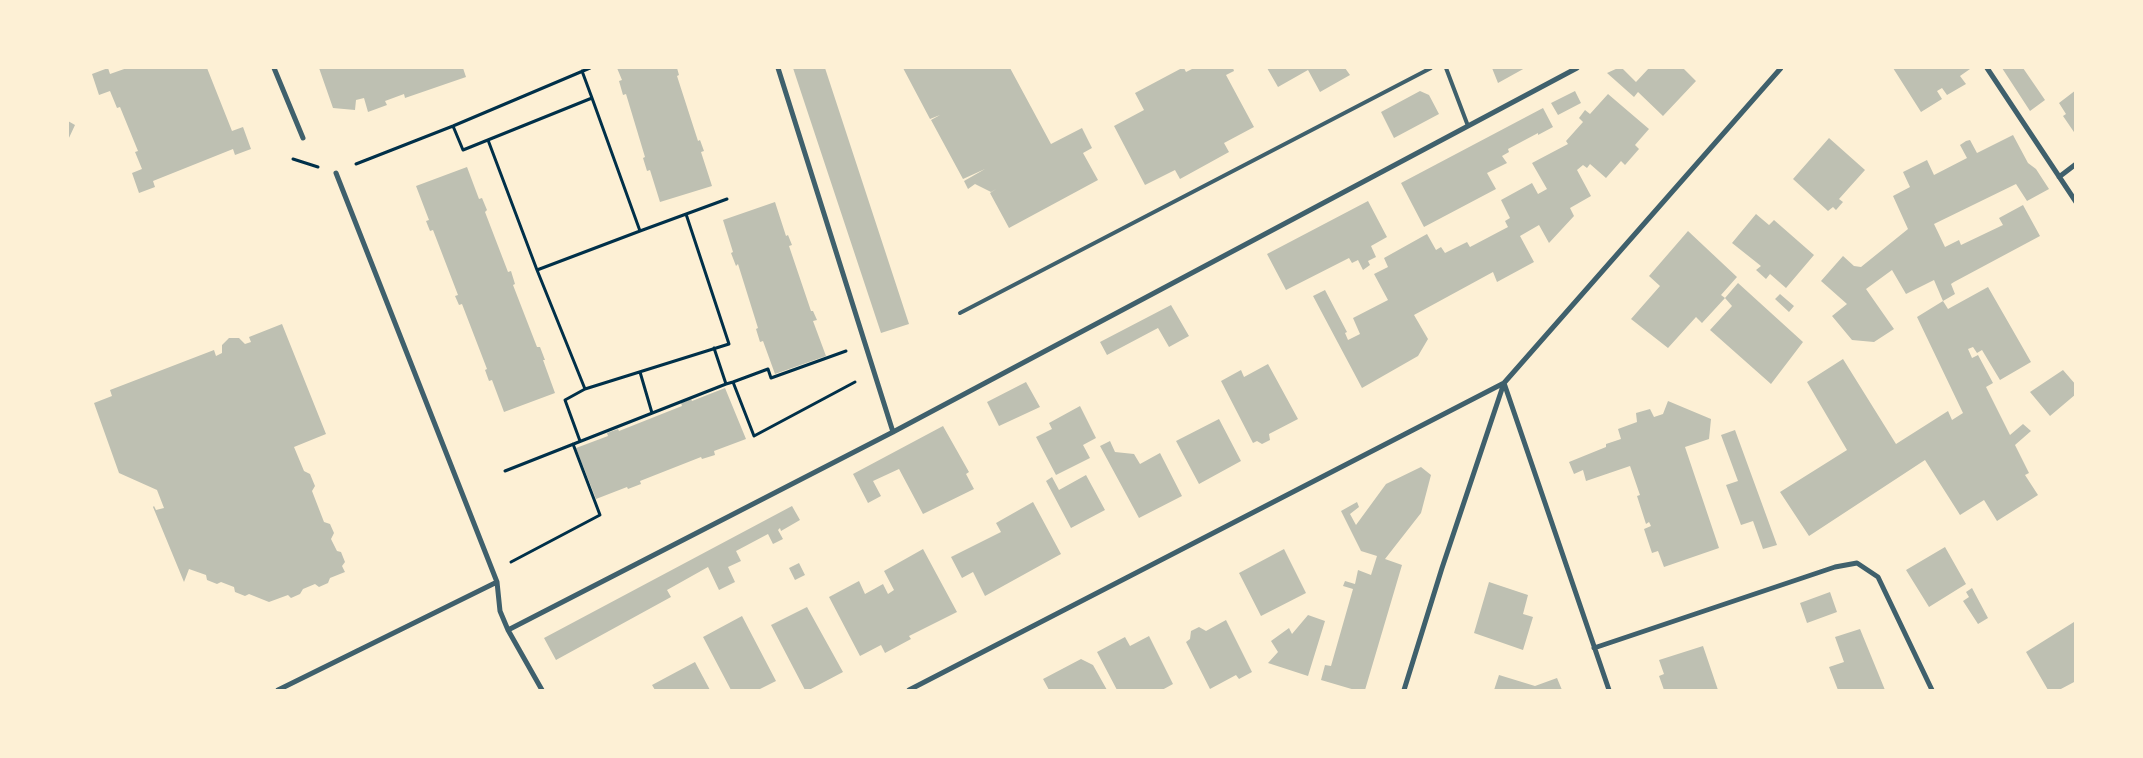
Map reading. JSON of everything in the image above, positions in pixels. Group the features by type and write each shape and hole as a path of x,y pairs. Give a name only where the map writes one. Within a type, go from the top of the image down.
{"street":[{"path":"274,68 303,138"},
{"path":"778,68 893,432"},
{"path":"508,630 893,432 1577,68"},
{"path":"909,690 1504,383 1781,68"},
{"path":"1987,68 2076,202"},
{"path":"2059,177 2076,164"},
{"path":"336,173 493,573 500,611 508,630 542,690"},
{"path":"1504,383 1609,690"},
{"path":"1404,690 1442,568 1504,383"},
{"path":"1594,648 1835,567 1857,563 1878,577 1932,690"},
{"path":"278,690 496,582"}],"lane":[{"path":"960,313 1431,68"},
{"path":"1446,68 1468,126"}],"path":[{"path":"336,173 590,68"},
{"path":"582,71 640,231"},
{"path":"453,126 462,150 592,98"},
{"path":"488,140 537,270 585,389"},
{"path":"537,270 726,199"},
{"path":"580,441 565,400 585,389 728,344 686,214"},
{"path":"505,471 726,384 768,369 771,378 844,352 864,341"},
{"path":"714,348 726,384"},
{"path":"640,372 652,413"},
{"path":"733,382 754,436 856,382 875,376"},
{"path":"493,573 535,548 600,515 573,444"}],"building":[{"path":"108,68 110,74 127,68 207,68 232,131 243,127 251,149 235,155 233,149 153,181 155,187 139,193 132,173 142,169 135,152 138,151 120,107 117,108 110,91 99,95 92,74"},
{"path":"319,68 463,68 466,77 405,98 404,94 385,101 387,105 368,112 364,98 356,100 355,110 333,108"},
{"path":"617,68 677,68 679,75 677,76 698,141 700,140 704,151 701,152 712,186 660,202 650,170 647,171 643,158 645,157 626,94 623,95 619,81 622,80"},
{"path":"793,68 825,68 909,324 881,333"},
{"path":"903,68 1010,68 1051,144 1082,128 1092,148 1083,153 1098,180 1009,228 990,193 996,189 991,192 975,184 968,189 964,181 985,169 963,179 931,120 940,115 930,119"},
{"path":"1182,68 1186,72 1194,68 1233,68 1234,71 1226,75 1254,127 1224,143 1229,152 1180,179 1175,170 1145,185 1114,126 1144,110 1135,93"},
{"path":"1267,68 1345,68 1350,75 1320,92 1308,70 1278,87"},
{"path":"1492,68 1525,68 1498,83"},
{"path":"1622,68 1636,82 1649,68 1683,68 1696,81 1663,116 1638,92 1634,97 1607,73"},
{"path":"1893,68 1970,69 1960,76 1966,84 1947,95 1942,88 1937,91 1942,99 1921,112"},
{"path":"2002,68 2023,68 2045,100 2030,111"},
{"path":"2076,90 2076,135 2063,116 2066,114 2059,103"},
{"path":"1420,91 1429,95 1439,114 1394,138 1381,112"},
{"path":"1575,91 1581,103 1558,115 1551,103"},
{"path":"1608,94 1649,129 1635,145 1639,149 1625,165 1621,161 1606,178 1590,164 1587,168 1583,165 1577,170 1591,196 1570,208 1574,216 1549,243 1539,225 1520,236 1534,262 1497,282 1493,272 1414,315 1428,339 1418,356 1362,388 1313,296 1325,290 1347,332 1345,333 1348,340 1360,334 1353,318 1388,300 1374,274 1388,267 1384,258 1427,234 1436,250 1441,247 1445,253 1467,242 1470,247 1508,227 1505,221 1510,218 1501,200 1532,183 1538,194 1547,189 1532,163 1568,144 1566,141 1583,122 1579,118 1585,110 1590,114"},
{"path":"1543,108 1553,127 1508,149 1509,152 1502,156 1507,163 1487,173 1496,189 1424,227 1401,183"},
{"path":"68,121 75,125 68,140"},
{"path":"2013,135 2028,163 2036,169 2049,189 2027,201 2016,184 1934,224 1945,247 1959,240 1961,245 2003,225 1999,218 2023,205 2040,236 1951,284 1955,294 1943,301 1934,280 1906,294 1892,270 1866,289 1894,329 1874,342 1852,340 1832,316 1847,304 1821,281 1843,256 1854,266 1861,267 1908,229 1893,196 1910,187 1903,172 1927,160 1934,175 1967,158 1960,145 1966,141 1970,140 1977,153"},
{"path":"1829,138 1865,170 1839,199 1843,202 1836,210 1833,207 1828,211 1793,179"},
{"path":"467,167 479,199 482,198 487,210 485,212 508,272 511,271 515,284 513,285 537,347 540,347 555,393 504,412 492,380 489,381 485,370 487,369 462,304 459,305 455,296 458,295 433,230 430,231 426,221 429,220 416,186"},
{"path":"1368,201 1387,237 1371,246 1376,257 1368,261 1370,265 1363,270 1358,260 1352,263 1349,258 1286,290 1267,254"},
{"path":"775,202 786,236 788,235 792,245 789,246 811,311 813,311 817,320 813,321 826,356 775,374 763,341 760,342 756,329 758,328 738,264 736,266 731,253 733,252 723,220"},
{"path":"1756,214 1769,225 1774,220 1814,255 1786,288 1770,274 1766,279 1756,270 1761,266 1732,243"},
{"path":"1688,231 1737,277 1721,295 1725,298 1702,323 1696,317 1668,348 1631,319 1660,286 1649,276"},
{"path":"1738,283 1803,342 1771,384 1710,330 1732,306 1725,298"},
{"path":"1988,287 2031,362 2000,380 1982,350 1977,353 1973,347 1968,349 1972,358 1978,355 1993,383 1986,387 2010,435 2023,424 2031,431 2015,445 2029,473 2025,475 2038,495 1997,521 1984,500 1960,515 1925,460 1809,536 1780,492 1847,450 1807,382 1843,359 1896,444 1948,411 1952,420 1963,413 1917,317 1943,301 1948,309"},
{"path":"1780,294 1794,306 1789,312 1775,299"},
{"path":"1171,305 1189,336 1169,347 1158,328 1107,355 1100,342"},
{"path":"282,324 326,434 294,447 304,471 310,474 315,486 312,491 324,522 330,524 334,533 331,539 337,551 341,552 345,562 342,566 345,572 330,578 328,583 319,587 315,584 303,589 300,594 291,598 288,595 269,602 249,594 245,596 235,592 234,587 221,582 217,584 207,580 206,575 189,569 184,582 153,507 156,510 164,508 157,490 119,473 94,403 112,396 110,390 214,350 216,356 222,353 222,345 229,338 239,338 245,344 251,342 249,337"},
{"path":"1268,364 1298,419 1269,434 1270,440 1262,444 1257,441 1253,443 1221,381 1241,370 1244,377"},
{"path":"2063,370 2076,385 2076,394 2050,416 2030,392"},
{"path":"1026,382 1040,407 999,426 987,402"},
{"path":"725,388 746,439 714,451 715,455 702,459 701,457 640,481 641,484 628,489 627,487 596,499 576,448 608,436 607,433 618,429 619,431 682,406 681,403 691,399 692,401"},
{"path":"1668,401 1711,419 1709,439 1685,447 1719,548 1664,567 1658,551 1652,553 1644,529 1651,526 1649,522 1646,524 1637,496 1640,495 1630,466 1586,481 1583,470 1574,474 1569,462 1621,439 1618,429 1637,422 1636,413 1650,409 1654,417 1663,414"},
{"path":"1080,406 1096,438 1083,445 1090,458 1056,475 1036,437 1052,429 1049,423"},
{"path":"1219,419 1241,461 1199,484 1176,441"},
{"path":"943,426 969,472 966,474 974,489 923,514 899,469 873,481 881,496 868,503 853,474"},
{"path":"1735,430 1777,545 1763,549 1753,521 1741,525 1726,485 1738,481 1721,435"},
{"path":"1110,441 1115,452 1134,454 1140,464 1160,453 1182,496 1139,518 1100,446"},
{"path":"1421,467 1431,475 1421,513 1385,559 1402,565 1365,690 1355,690 1321,680 1325,665 1331,666 1353,589 1343,586 1345,581 1355,584 1358,570 1371,575 1377,556 1361,551 1341,511 1357,502 1359,507 1350,514 1356,525 1386,484"},
{"path":"1086,475 1105,510 1071,528 1046,481 1052,477 1059,490"},
{"path":"1033,502 1061,554 985,596 973,572 962,578 951,557 1001,532 996,523"},
{"path":"792,506 800,520 781,531 780,528 778,530 783,539 773,544 768,534 736,551 741,561 728,567 735,582 719,590 708,567 667,590 671,597 556,660 544,638"},
{"path":"1945,547 1966,584 1929,607 1906,570"},
{"path":"923,549 957,612 909,636 911,639 885,653 881,645 860,656 829,597 859,581 865,594 883,584 888,594 894,590 884,571"},
{"path":"1284,549 1306,593 1261,616 1239,573"},
{"path":"799,563 805,575 795,580 789,568"},
{"path":"1489,582 1528,595 1523,614 1533,617 1523,650 1474,633"},
{"path":"1972,588 1988,618 1978,624 1963,601 1969,597 1966,592"},
{"path":"1830,592 1837,612 1807,623 1800,603"},
{"path":"807,607 843,672 809,690 805,690 771,625"},
{"path":"1308,615 1325,621 1308,676 1268,663 1278,652 1271,641 1289,628 1292,634"},
{"path":"742,616 776,681 758,690 731,690 703,637"},
{"path":"1226,620 1252,672 1239,679 1236,675 1210,689 1186,642 1190,639 1191,631 1199,627 1206,631"},
{"path":"2074,622 2076,625 2076,681 2059,690 2048,690 2026,652"},
{"path":"1860,629 1885,690 1838,690 1829,667 1844,662 1835,637"},
{"path":"1149,636 1173,684 1162,690 1117,690 1097,652 1125,637 1130,646"},
{"path":"1703,646 1718,690 1664,690 1659,676 1664,674 1659,660"},
{"path":"1081,659 1093,665 1107,690 1049,690 1043,679"},
{"path":"695,662 710,690 655,690 652,685"},
{"path":"1499,675 1535,686 1557,678 1562,690 1494,690"}]}
